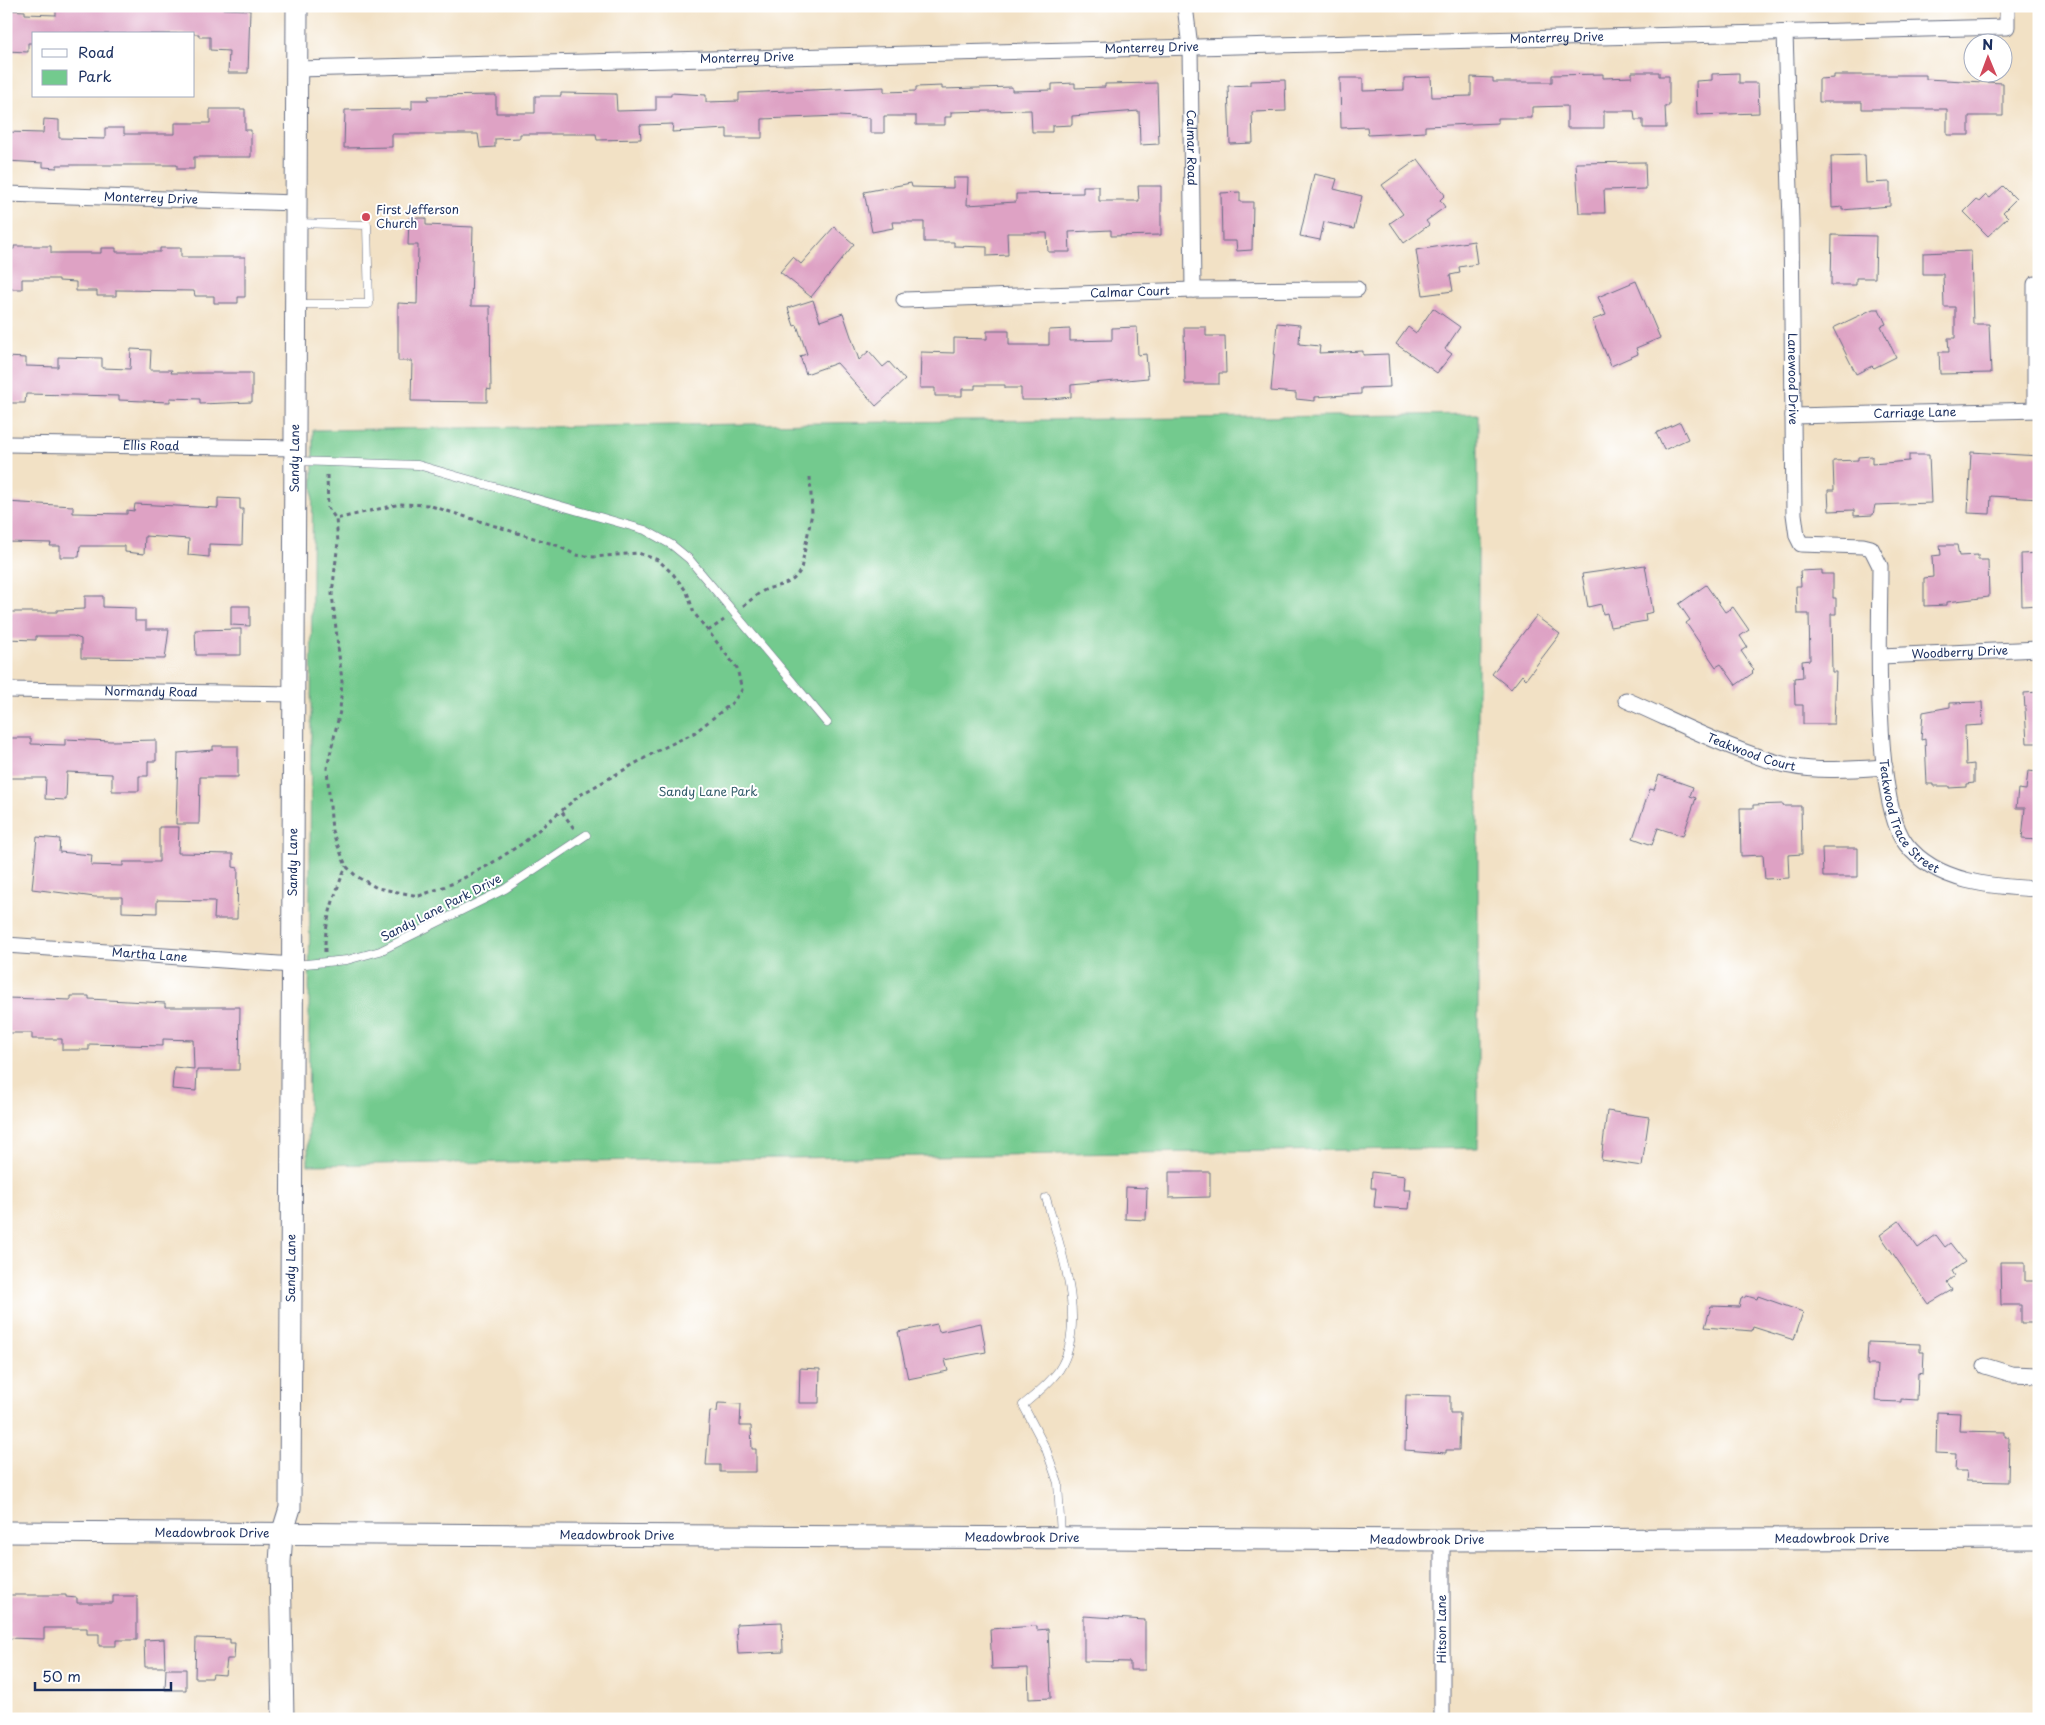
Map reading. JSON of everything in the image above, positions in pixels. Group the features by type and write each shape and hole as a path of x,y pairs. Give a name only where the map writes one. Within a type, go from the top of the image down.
{"main road":[{"name":"Sandy Lane","path":"283,1719 282,1534 290,1508 297,6"},
{"name":"Meadowbrook Drive","path":"6,1532 1442,1540 2039,1538"}],"street":[{"name":"Calmar Road","path":"1185,6 1190,47 1193,290"},
{"name":"Monterrey Drive","path":"297,69 2007,27 2007,6"},
{"name":"Lanewood Drive","path":"1785,32 1791,222 1794,514 1797,536 1802,544 1863,546 1871,548 1880,566 1881,656"},
{"name":"Monterrey Drive","path":"6,194 297,213"},
{"path":"2035,284 2037,410"},
{"name":"Calmar Court","path":"904,300 1193,290 1357,289"},
{"name":"Carriage Lane","path":"1793,416 2037,410"},
{"name":"Ellis Road","path":"6,444 296,454"},
{"name":"Woodberry Drive","path":"1881,656 2039,649"},
{"name":"Teakwood Trace Street","path":"1881,656 1882,733 1889,799 1897,828 1906,844 1918,856 1940,870 1966,880 2001,888 2039,889"},
{"name":"Normandy Road","path":"6,690 295,694"},
{"name":"Teakwood Court","path":"1626,700 1738,750 1791,766 1847,769 1886,768"},
{"name":"Martha Lane","path":"6,945 293,965"},
{"path":"1985,1366 2011,1374 2039,1375"},
{"name":"Hitson Lane","path":"1442,1540 1442,1719"}],"lane":[{"path":"296,304 369,304 367,225 297,213"},
{"path":"296,454 328,462 418,464 645,530 672,545 689,559 827,723"},
{"name":"Sandy Lane Park Drive","path":"293,965 347,960 380,951 505,889 584,837"},
{"path":"1046,1198 1069,1284 1072,1323 1068,1350 1060,1368 1048,1383 1023,1405 1046,1449 1058,1483 1061,1538"}],"path":[{"path":"328,462 328,508 336,519 338,542 332,594 342,680 340,711 327,768 332,831 346,866 356,876 376,888 419,896 454,883 489,865 523,843 580,795 657,751 694,734 732,703 742,690 739,674 694,613 687,592 673,574 658,560 638,553 576,555 556,545 428,505 400,504 336,519"},
{"path":"708,632 766,590 786,585 797,578 801,569 812,513 810,477"},
{"path":"562,812 584,837"},
{"path":"325,962 324,935 329,914 346,866"}],"green space":[{"name":"Sandy Lane Park","path":"1478,414 1478,1148 308,1165 313,430"}],"building":[{"path":"59,6 165,9 165,6 223,6 223,9 250,10 248,73 228,73 229,51 210,50 210,37 199,37 199,34 195,34 195,32 32,32 32,43 28,43 28,52 6,51 6,10 25,11 25,14 56,15 56,8"},
{"path":"1632,72 1659,72 1659,76 1669,76 1669,106 1665,106 1666,128 1643,128 1643,120 1635,120 1634,111 1604,111 1604,128 1567,128 1567,106 1532,107 1532,118 1498,118 1498,123 1425,126 1425,132 1368,135 1367,127 1341,128 1340,78 1363,78 1363,91 1404,90 1404,78 1431,77 1432,97 1471,96 1471,77 1493,78 1493,82 1552,82 1552,75 1603,74 1603,78 1632,77"},
{"path":"1739,73 1739,83 1758,83 1759,113 1697,115 1696,81 1712,80 1712,74"},
{"path":"1834,75 1926,75 1926,79 2003,83 2003,116 1969,116 1969,135 1947,135 1947,109 1862,109 1862,102 1819,102 1819,79 1834,78"},
{"path":"1285,80 1286,111 1252,112 1253,143 1230,144 1228,86 1250,85 1250,81"},
{"path":"1075,83 1075,88 1105,87 1105,84 1157,83 1159,144 1140,145 1139,111 1072,116 1072,125 1052,126 1052,132 1032,132 1031,110 951,112 951,117 945,117 945,125 916,125 916,116 884,116 884,133 870,133 870,118 839,116 762,119 762,138 727,138 727,129 672,132 673,124 640,125 641,139 597,140 596,134 520,134 520,138 495,139 495,147 480,148 478,134 392,134 392,147 344,148 345,110 412,109 412,100 429,100 428,96 496,95 496,113 535,113 535,96 561,96 561,93 616,94 617,111 656,110 656,96 671,96 671,93 706,95 706,102 739,101 739,93 884,87 884,92 916,91 916,87 942,86 942,89 1012,87 1012,91 1052,90 1052,84"},
{"path":"210,109 245,109 245,130 251,130 251,157 194,157 194,169 177,169 177,165 57,165 57,168 43,167 43,163 6,161 6,132 43,133 44,119 59,120 59,138 105,139 105,128 124,128 124,134 175,134 175,123 210,123"},
{"path":"1865,155 1866,183 1890,182 1890,206 1842,210 1842,207 1832,208 1831,156"},
{"path":"1418,159 1445,195 1440,200 1445,207 1426,221 1429,225 1404,243 1390,223 1403,214 1382,185"},
{"path":"1645,162 1646,189 1604,190 1605,213 1579,213 1576,163"},
{"path":"1314,174 1337,179 1334,189 1362,196 1354,229 1324,222 1320,240 1300,236"},
{"path":"953,178 968,178 967,205 1016,202 1016,194 1083,193 1083,186 1099,186 1099,201 1139,201 1138,186 1161,186 1161,235 1111,236 1111,230 1069,232 1070,252 1048,252 1047,233 1007,233 1008,255 987,256 987,247 954,246 954,242 924,242 924,222 892,222 893,228 872,232 864,192 911,183 912,187 953,188"},
{"path":"2003,186 2016,199 2003,212 2008,217 1988,236 1964,212 1976,200 1979,202 1986,195 1990,198"},
{"path":"1240,192 1240,202 1253,202 1252,250 1237,251 1236,241 1222,241 1221,193"},
{"path":"409,218 426,218 426,225 473,227 471,306 490,306 491,390 487,389 487,402 411,401 412,361 398,361 398,303 417,304 418,245 408,245"},
{"path":"834,227 854,244 811,297 780,272 793,257 801,264"},
{"path":"1832,235 1876,236 1875,278 1856,278 1856,285 1831,285"},
{"path":"1474,241 1477,264 1459,267 1460,273 1450,275 1453,291 1423,295 1416,250"},
{"path":"14,246 51,246 51,253 101,253 101,248 116,248 116,252 160,252 160,248 181,248 181,257 245,257 245,297 238,297 238,303 214,303 214,296 195,296 194,291 116,290 116,296 97,296 97,291 76,291 76,282 59,281 59,279 22,279 22,289 7,289 6,249 14,249"},
{"path":"1971,251 1973,324 1989,324 1991,373 1940,374 1939,352 1949,352 1948,338 1955,338 1955,307 1944,307 1943,274 1923,274 1923,253"},
{"path":"1636,281 1660,338 1636,348 1638,354 1611,366 1592,320 1606,315 1598,297"},
{"path":"813,300 820,321 843,313 859,360 869,351 883,367 889,362 905,380 876,406 837,363 806,374 800,356 807,354 797,325 794,326 788,308"},
{"path":"1433,308 1460,327 1445,349 1452,354 1437,373 1396,344 1408,327 1416,333"},
{"path":"1873,309 1879,309 1886,324 1881,326 1896,357 1874,368 1872,366 1856,374 1833,328"},
{"path":"1277,323 1300,325 1299,344 1320,346 1319,353 1363,351 1363,355 1388,354 1390,387 1361,388 1361,394 1315,397 1315,401 1296,399 1296,393 1271,391"},
{"path":"1137,327 1138,355 1146,354 1148,378 1071,385 1071,397 1041,400 1021,400 1021,388 1005,388 1005,385 975,385 975,389 962,389 962,396 935,396 935,388 920,388 921,352 954,353 954,338 987,339 987,331 1009,331 1009,345 1049,345 1049,330 1070,329 1070,341 1112,340 1112,328"},
{"path":"1184,327 1206,327 1206,336 1225,336 1226,373 1219,373 1219,384 1185,384"},
{"path":"131,349 151,350 150,370 172,370 171,373 252,373 252,402 200,404 200,399 170,398 170,402 119,400 119,396 26,394 25,403 6,403 6,357 26,358 26,366 58,367 58,357 102,358 102,368 130,369"},
{"path":"1680,422 1688,439 1664,450 1656,433"},
{"path":"1971,452 2039,456 2039,499 1991,496 1990,514 1968,513"},
{"path":"1909,455 1929,455 1931,503 1875,505 1873,515 1854,516 1854,510 1829,511 1828,490 1834,490 1833,461 1858,460 1858,457 1872,456 1872,464 1909,461"},
{"path":"218,498 240,499 240,509 243,509 242,545 209,544 209,557 188,555 189,539 145,536 144,554 125,552 125,546 80,546 79,557 60,557 60,546 50,546 51,543 6,542 6,502 73,506 73,513 127,514 127,510 134,511 135,504 218,508"},
{"path":"1940,545 1957,545 1959,556 1978,555 1978,560 1988,560 1989,597 1947,602 1947,605 1924,606 1924,578 1933,577 1932,556 1941,555"},
{"path":"2039,553 2039,605 2022,606 2021,554"},
{"path":"1645,565 1653,612 1645,614 1646,621 1610,627 1607,613 1603,614 1601,604 1588,607 1582,574"},
{"path":"1822,570 1822,574 1833,574 1833,598 1836,598 1836,614 1831,614 1832,672 1836,672 1834,724 1803,724 1803,705 1795,705 1794,678 1803,677 1802,661 1810,660 1809,614 1797,614 1796,586 1801,586 1800,571"},
{"path":"1706,585 1725,612 1733,607 1749,630 1740,636 1747,647 1741,651 1754,670 1753,673 1736,685 1721,664 1716,667 1686,623 1690,620 1679,604"},
{"path":"85,596 103,596 103,607 135,608 135,621 146,621 146,629 169,629 165,659 81,658 81,639 73,636 36,636 36,640 6,639 6,612 57,612 57,610 85,609"},
{"path":"231,606 250,606 250,626 231,625"},
{"path":"1536,616 1560,634 1526,679 1522,675 1511,689 1492,674"},
{"path":"241,629 241,655 196,655 195,630"},
{"path":"2039,692 2039,743 2027,743 2024,693"},
{"path":"1982,702 1983,725 1965,726 1966,765 1974,764 1974,783 1966,784 1966,787 1949,788 1949,786 1927,784 1925,739 1921,740 1923,712 1950,707 1950,703"},
{"path":"6,738 31,738 31,744 65,745 65,739 156,740 156,761 148,761 148,776 139,776 139,791 112,791 112,774 67,772 66,800 45,799 46,778 6,778"},
{"path":"213,746 238,746 238,777 200,777 199,824 176,824 178,753 213,750"},
{"path":"2028,771 2039,772 2039,840 2022,839 2025,808 2016,808 2018,789 2026,790"},
{"path":"1659,775 1693,787 1690,796 1696,798 1683,836 1658,828 1652,845 1633,838 1650,789 1654,790"},
{"path":"1783,804 1784,806 1801,806 1802,854 1788,855 1789,878 1765,879 1763,855 1741,856 1740,808 1753,808 1753,805"},
{"path":"159,827 179,827 178,853 233,854 233,867 238,868 237,919 214,919 215,901 157,900 157,913 122,912 122,897 95,897 32,889 37,837 60,839 59,852 92,855 91,865 123,866 123,862 159,862"},
{"path":"1822,848 1858,848 1858,877 1823,877"},
{"path":"71,996 89,996 89,999 165,1003 165,1007 240,1007 239,1070 197,1070 196,1091 172,1089 174,1067 194,1069 193,1040 163,1039 163,1046 89,1044 89,1050 62,1050 62,1039 32,1039 32,1033 6,1033 6,998 71,1000"},
{"path":"1607,1111 1649,1117 1642,1166 1601,1160"},
{"path":"1169,1172 1210,1172 1210,1197 1169,1198"},
{"path":"1372,1172 1405,1176 1404,1190 1411,1190 1409,1209 1374,1207 1376,1188 1371,1188"},
{"path":"1126,1187 1147,1188 1146,1220 1125,1219"},
{"path":"1899,1221 1918,1248 1936,1235 1945,1247 1950,1243 1965,1262 1952,1271 1955,1276 1947,1283 1952,1290 1928,1304 1880,1235"},
{"path":"2000,1262 2025,1262 2025,1281 2039,1281 2039,1323 2021,1323 2021,1305 2001,1305"},
{"path":"1747,1296 1757,1299 1758,1296 1803,1312 1794,1340 1753,1327 1752,1331 1705,1327 1711,1306 1739,1307 1741,1299"},
{"path":"981,1323 986,1352 945,1360 948,1371 908,1379 898,1332 937,1324 939,1332"},
{"path":"1868,1342 1920,1344 1920,1352 1924,1352 1923,1374 1918,1373 1917,1400 1901,1399 1901,1402 1875,1401 1877,1365 1867,1365"},
{"path":"800,1368 820,1369 819,1403 799,1403"},
{"path":"1406,1395 1450,1396 1450,1413 1460,1413 1459,1450 1446,1450 1446,1453 1405,1450"},
{"path":"718,1403 741,1404 740,1426 751,1426 752,1449 756,1449 756,1472 720,1472 720,1465 706,1465 710,1411 717,1412"},
{"path":"1937,1412 1960,1413 1959,1431 2005,1432 2005,1437 2009,1437 2008,1482 1966,1481 1967,1471 1955,1471 1956,1454 1936,1453"},
{"path":"6,1595 66,1595 66,1597 77,1598 77,1603 113,1603 113,1596 137,1596 137,1640 116,1640 116,1646 99,1646 99,1634 87,1634 87,1628 44,1628 44,1639 6,1638"},
{"path":"1084,1616 1145,1620 1145,1670 1130,1670 1130,1662 1084,1661"},
{"path":"782,1622 783,1652 738,1654 736,1624"},
{"path":"1037,1626 1037,1630 1048,1629 1051,1698 1029,1699 1028,1668 992,1669 990,1629"},
{"path":"196,1638 230,1639 230,1643 235,1643 234,1659 227,1659 225,1675 213,1674 212,1678 195,1678"},
{"path":"164,1639 165,1667 145,1667 144,1640"},
{"path":"166,1669 186,1669 186,1690 165,1690"}],"place":[{"name":"First Jefferson Church","path":"366,217"}]}
